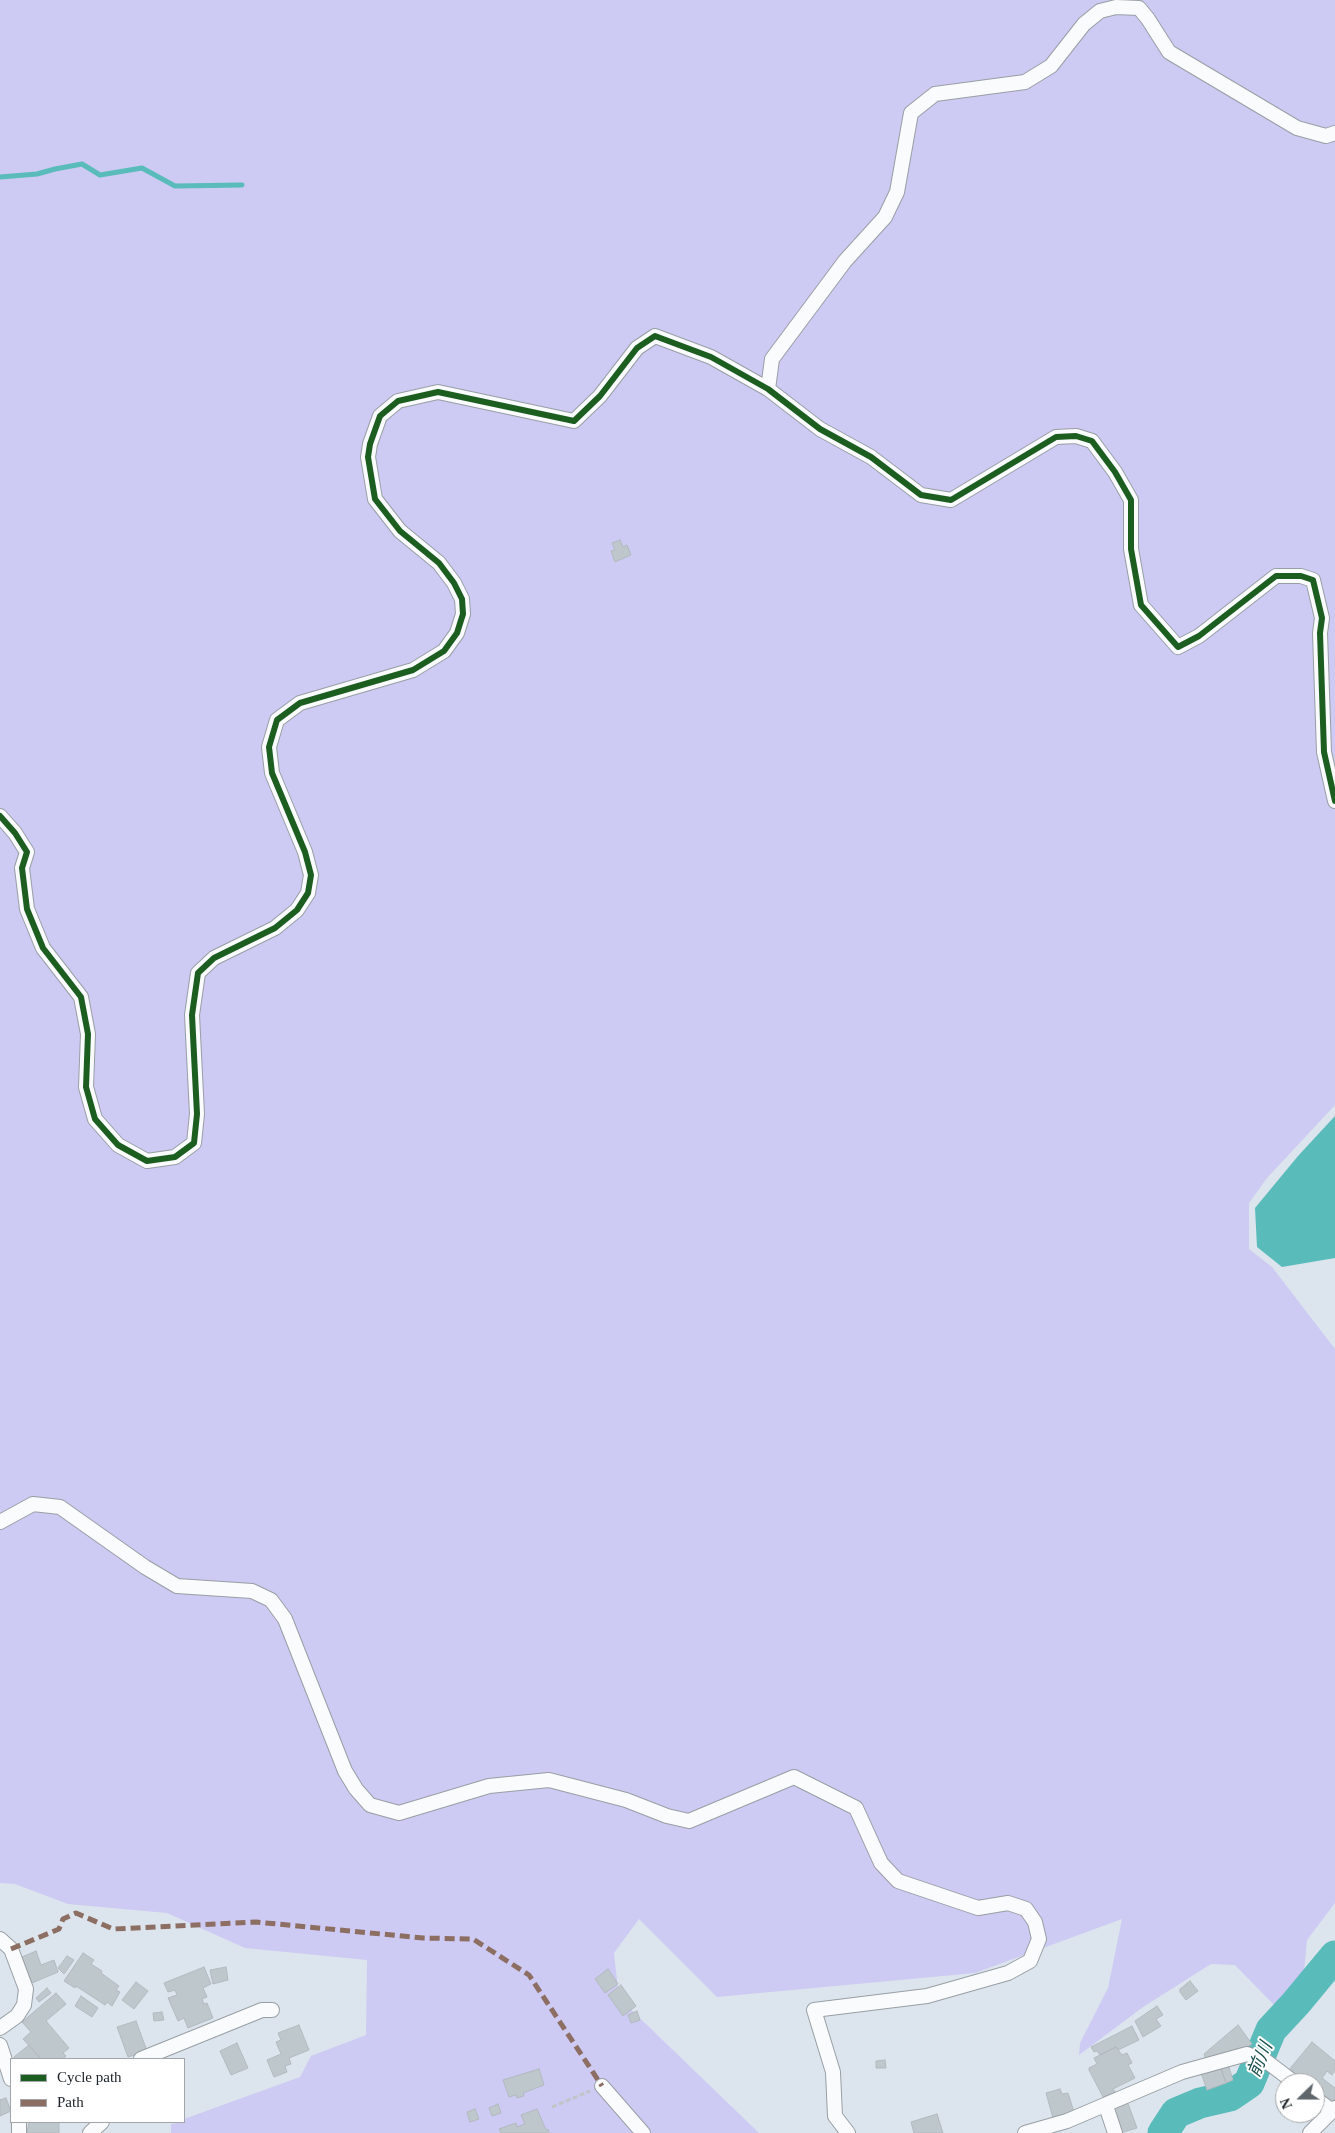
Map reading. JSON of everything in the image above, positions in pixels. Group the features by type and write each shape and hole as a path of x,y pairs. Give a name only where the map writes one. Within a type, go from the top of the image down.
{"street":[{"path":"768,389 772,359 845,261 884,217 897,192 911,113 935,94 1025,82 1051,66 1084,24 1100,10 1116,7 1139,8 1169,52 1297,128 1326,136 1335,133"},
{"path":"0,816 15,833 27,852 22,868 27,910 43,948 81,997 88,1034 86,1087 95,1119 118,1145 148,1162 175,1157 194,1143 197,1114 192,1015 198,972 214,958 276,928 297,910 308,893 311,875 305,852 272,773 270,747 277,720 300,703 414,670 444,650 457,633 463,614 462,599 454,583 439,563 400,531 375,499 368,457 370,444 380,416 398,400 438,392 574,420 600,396 637,348 655,336 711,357 768,389 820,429 871,457 921,495 951,500 1056,437 1076,436 1092,441 1115,472 1130,500 1131,549 1141,606 1178,647 1199,636 1276,576 1301,576 1313,580 1322,618 1320,633 1324,752 1335,800"},
{"path":"0,1522 33,1504 60,1506 144,1567 178,1586 252,1590 271,1600 285,1620 345,1771 356,1789 370,1805 399,1813 489,1786 550,1780 626,1800 667,1816 689,1821 794,1778 856,1808 881,1863 898,1882 978,1908 1008,1903 1026,1908 1035,1922 1039,1939 1030,1961 1008,1973 927,1996 814,2010 833,2072 835,2116 848,2133"},
{"path":"0,1939 11,1949 26,1989 24,2005 17,2016 0,2028"},
{"path":"143,2058 262,2010 272,2010"},
{"path":"0,2045 10,2075"},
{"path":"1025,2133 1067,2121 1106,2106 1182,2072 1247,2054 1258,2058 1280,2073"},
{"path":"602,2086 643,2133"},
{"path":"1106,2106 1115,2133"},
{"path":"1310,2133 1334,2110"},
{"path":"90,2133 101,2123"}],"path":[{"path":"552,2107 602,2086"}],"shaded area":[{"path":"0,0 1335,0 1335,1105 1267,1178 1249,1203 1249,1249 1272,1267 1335,1349 1335,1903 1307,1940 1303,1981 1277,2008 1235,1965 1211,1964 1143,2007 1079,2055 1080,2043 1108,1988 1122,1919 975,1973 717,1997 639,1919 614,1953 619,1998 759,2133 171,2133 171,2124 185,2123 185,2119 300,2077 311,2056 366,2035 367,1960 245,1948 167,1913 68,1904 15,1884 0,1883"},
{"path":"1335,1116 1335,1258 1282,1267 1257,1247 1255,1208 1298,1156"}],"building":[{"path":"620,540 623,547 627,545 631,555 615,562 611,551 615,550 612,543"},
{"path":"36,1951 41,1965 54,1960 58,1972 32,1983 22,1957"},
{"path":"83,1953 94,1960 91,1964 119,1986 116,1990 120,1992 112,2006 107,2002 105,2005 76,1986 75,1988 64,1981"},
{"path":"67,1956 74,1960 64,1974 58,1968"},
{"path":"204,1967 211,1984 203,1988 207,1997 202,1999 204,2004 207,2003 213,2018 188,2028 184,2018 178,2021 168,1998 177,1995 175,1990 168,1992 164,1983"},
{"path":"226,1967 228,1980 213,1984 210,1970"},
{"path":"608,1969 618,1984 605,1993 595,1979"},
{"path":"1190,1981 1198,1991 1186,2000 1180,1989"},
{"path":"136,1982 148,1991 134,2009 122,2000"},
{"path":"621,1985 636,2006 623,2016 608,1995"},
{"path":"47,1988 51,1993 39,2002 36,1998"},
{"path":"56,1993 66,2004 46,2021 69,2048 63,2053 66,2056 64,2058 40,2058 23,2039 31,2032 22,2022"},
{"path":"81,1996 98,2008 92,2017 75,2006"},
{"path":"1157,2006 1163,2015 1156,2019 1161,2026 1143,2037 1135,2021"},
{"path":"637,2011 640,2020 631,2023 628,2015"},
{"path":"162,2012 164,2020 154,2021 153,2013"},
{"path":"136,2021 147,2051 128,2057 117,2027"},
{"path":"299,2025 309,2050 289,2058 291,2064 285,2066 287,2072 274,2077 267,2060 281,2054 276,2042 281,2040 278,2033"},
{"path":"1238,2025 1252,2044 1235,2054 1206,2060 1204,2054"},
{"path":"1132,2026 1139,2040 1118,2050 1116,2047 1100,2055 1097,2051 1094,2052 1091,2047"},
{"path":"1312,2042 1335,2061 1335,2070 1332,2075 1327,2071 1325,2074 1291,2073 1288,2071"},
{"path":"237,2043 248,2068 231,2075 220,2051"},
{"path":"29,2045 40,2058 14,2058"},
{"path":"1116,2047 1122,2055 1127,2053 1132,2063 1128,2065 1135,2078 1113,2089 1115,2092 1103,2097 1089,2068 1097,2064 1094,2058"},
{"path":"885,2060 886,2068 876,2068 876,2061"},
{"path":"1228,2064 1233,2080 1226,2083 1220,2066"},
{"path":"1220,2066 1226,2083 1207,2090 1201,2073"},
{"path":"539,2069 544,2085 523,2093 524,2096 517,2098 516,2095 509,2097 503,2080"},
{"path":"1325,2080 1335,2088 1335,2099 1331,2104 1325,2099"},
{"path":"1060,2089 1062,2094 1068,2093 1074,2112 1053,2118 1046,2093"},
{"path":"6,2098 10,2111 0,2116 0,2100"},
{"path":"1127,2101 1137,2128 1120,2133 1111,2108"},
{"path":"498,2104 501,2113 492,2116 489,2108"},
{"path":"475,2109 479,2119 470,2122 467,2112"},
{"path":"537,2109 549,2133 501,2133 499,2129 516,2123 517,2127 525,2124 521,2115"},
{"path":"937,2114 943,2133 914,2133 911,2122"},
{"path":"29,2123 59,2123 59,2133 27,2133"}],"waterway":[{"path":"0,177 37,174 82,164 100,175 142,168 175,186 242,185"},
{"name":"前川","path":"1163,2133 1176,2113 1200,2103 1230,2096 1249,2083 1271,2030 1335,1956"}],"marked path":[{"path":"11,1949 59,1929 63,1919 76,1913 113,1929 256,1922 423,1938 473,1939 529,1975 602,2086"}],"cycle path":[{"path":"0,816 15,833 27,852 22,868 27,909 43,948 81,997 88,1034 86,1087 95,1119 118,1145 147,1161 175,1157 194,1143 197,1114 192,1015 198,973 214,958 275,928 297,910 308,893 311,875 305,852 272,773 269,747 277,720 300,703 413,670 444,651 457,633 463,614 462,599 454,583 439,563 400,531 375,499 368,457 370,444 380,416 398,401 438,392 574,421 600,396 637,348 655,336 711,357 768,389 820,429 871,457 921,495 951,500 1056,437 1076,436 1092,441 1115,472 1131,500 1131,549 1141,605 1178,647 1199,636 1276,576 1301,576 1313,580 1322,618 1320,633 1324,752 1335,801"}]}
